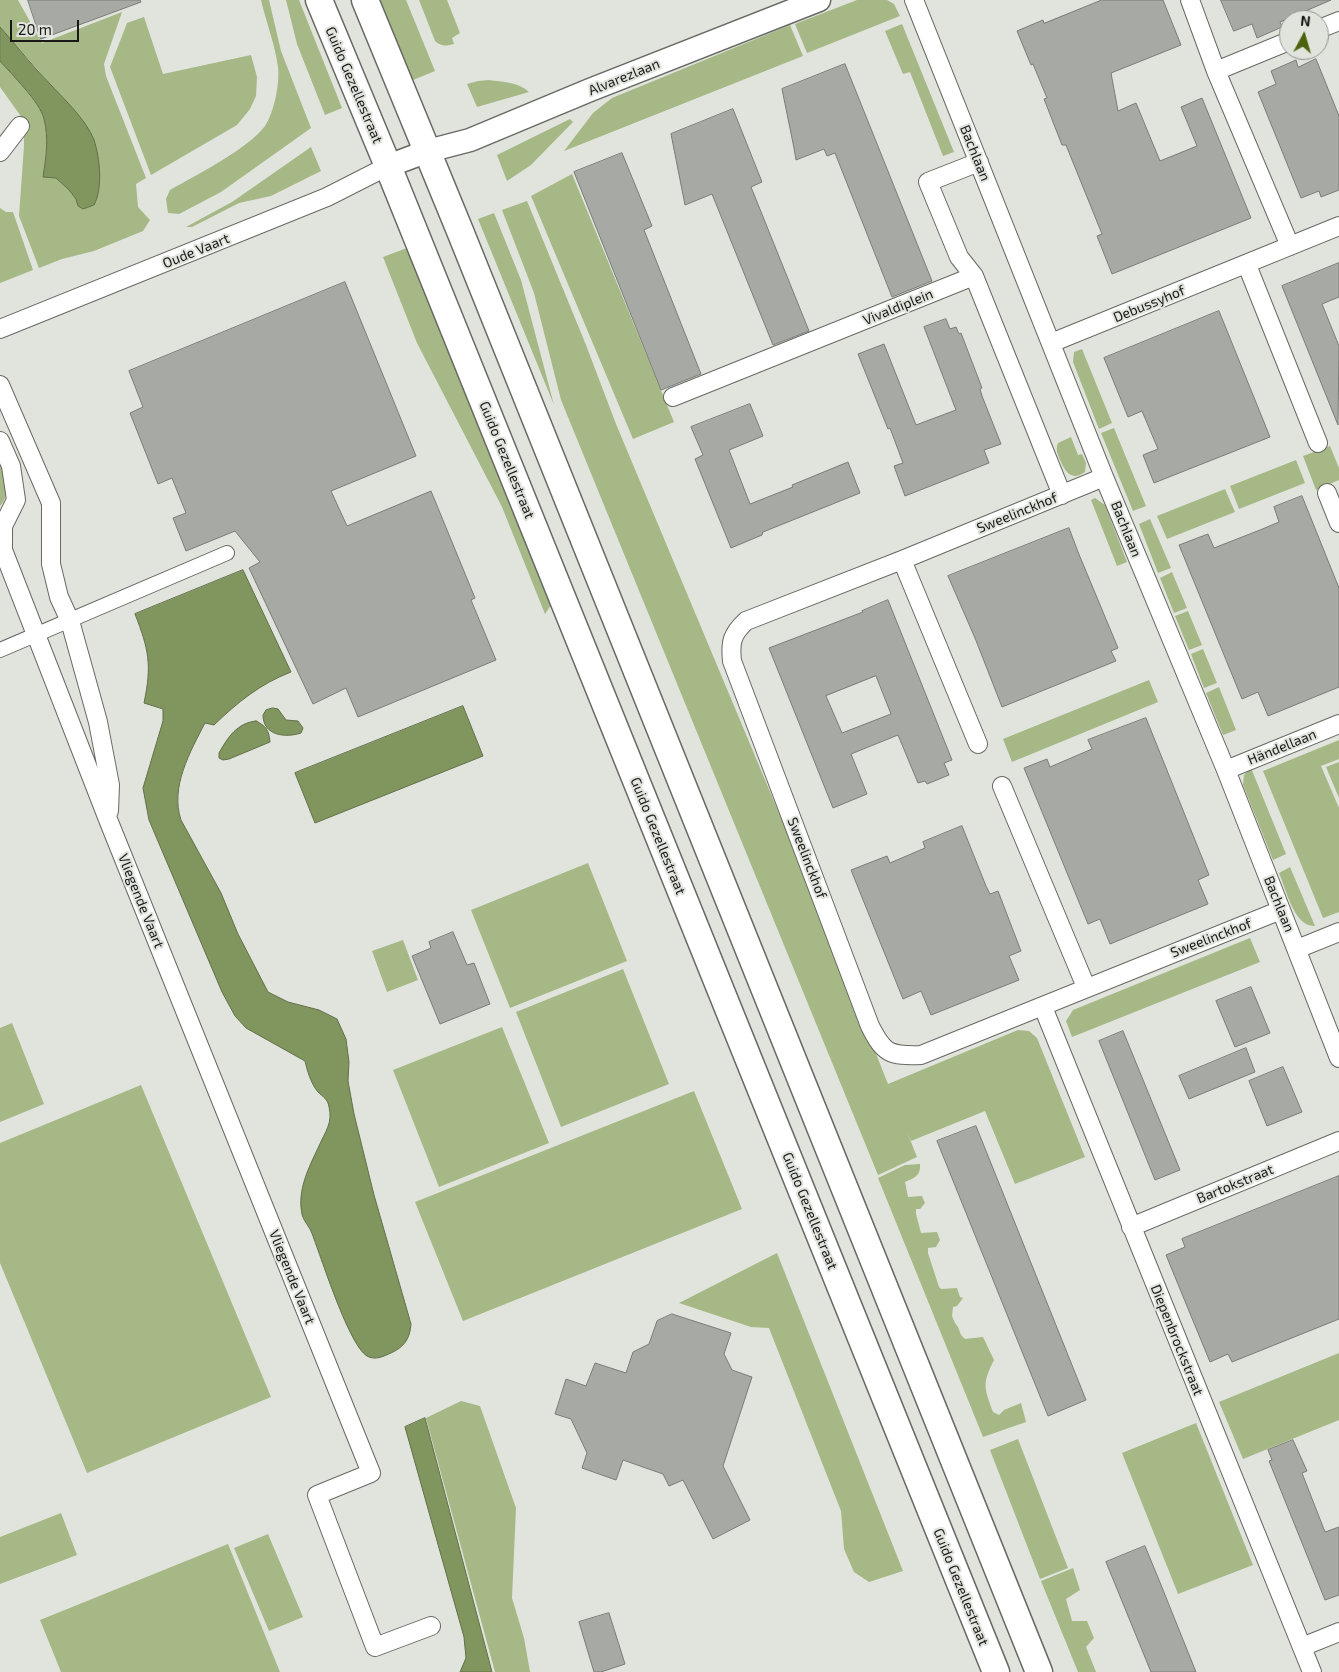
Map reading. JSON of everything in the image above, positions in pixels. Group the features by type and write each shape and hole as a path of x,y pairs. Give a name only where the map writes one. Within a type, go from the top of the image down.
{"main road":[{"name":"Guido Gezellestraat","path":"319,0 388,166 996,1672"},
{"path":"365,0 428,151 1039,1672"}],"street":[{"name":"Alvarezlaan","path":"388,166 428,151 470,140 590,90 819,0"},
{"name":"Bachlaan","path":"914,0 1104,477 1226,770 1339,1058"},
{"path":"1190,0 1216,71 1290,246"},
{"path":"1216,71 1279,45"},
{"path":"0,152 20,126"},
{"path":"979,162 928,182 959,257 974,276 1062,495"},
{"name":"Oude Vaart","path":"0,329 327,197 388,166"},
{"name":"Debussyhof","path":"1051,343 1247,265 1339,226"},
{"path":"1247,265 1318,443"},
{"name":"Vivaldiplein","path":"673,397 974,276"},
{"name":"Vliegende Vaart","path":"0,385 51,503 51,564 59,597 70,621 98,722 110,785 109,822"},
{"name":"Vliegende Vaart","path":"0,441 11,466 16,500 3,526 3,550 109,822 371,1473 317,1495 375,1647 430,1626"},
{"name":"Sweelinckhof","path":"1104,477 902,560 746,621 736,630 730,644 732,661 870,1026 880,1044 898,1056 921,1054 1043,1007 1086,987 1281,910"},
{"path":"1327,493 1339,523"},
{"path":"0,650 227,553"},
{"path":"902,560 978,744"},
{"name":"Händellaan","path":"1226,770 1339,724"},
{"path":"1002,786 1086,987"},
{"path":"1297,949 1339,932"},
{"name":"Diepenbrockstraat","path":"1043,1007 1312,1672"},
{"name":"Bartokstraat","path":"1131,1227 1339,1141"},
{"path":"1302,1647 1339,1632"}],"shaded area":[{"path":"0,0 18,0 42,43 122,12 104,64 106,76 146,178 136,184 138,207 150,220 143,231 94,251 62,259 39,268 19,216 24,126 20,115 0,87 0,61 31,97 44,119 47,141 44,177 56,178 69,190 76,199 78,206 83,209 94,205 75,111 0,27"},
{"path":"261,0 269,0 281,51 311,128 221,192 179,214 168,213 166,199 170,190 247,144 265,126 271,114 276,98 278,67"},
{"path":"286,0 299,0 342,108 325,115 297,44"},
{"path":"380,0 406,0 435,71 413,80"},
{"path":"419,0 447,0 460,33 452,38 454,44 444,46 435,41"},
{"path":"857,0 887,0 894,4 900,16 807,53 795,24"},
{"path":"144,17 163,74 251,55 257,77 256,96 250,109 237,125 151,175 110,67 127,23"},
{"path":"902,24 954,152 943,156 910,72 903,74 885,31"},
{"path":"790,25 803,56 564,151 593,113 612,98"},
{"path":"0,27 75,111 91,133 96,147 100,173 99,190 94,205 83,209 78,206 76,199 69,190 56,178 43,177 47,141 44,119 31,97 0,61"},
{"path":"489,80 515,84 529,92 477,107 467,84"},
{"path":"570,119 573,122 531,165 507,181 497,155"},
{"path":"311,147 321,171 271,196 239,203 192,227 186,227 232,202"},
{"path":"572,174 674,422 633,439 531,196"},
{"path":"527,201 616,424 804,873 888,1084 1018,1030 1029,1031 1037,1038 1085,1157 1015,1184 985,1111 911,1141 907,1132 917,1157 878,1175 561,400 534,293 502,210"},
{"path":"0,208 6,212 13,212 33,270 0,283"},
{"path":"494,213 521,280 554,405 478,219"},
{"path":"407,248 551,605 545,614 502,507 417,343 383,257"},
{"path":"1082,349 1112,423 1099,429 1073,362 1074,352"},
{"path":"1114,428 1146,506 1133,511 1101,433"},
{"path":"1071,437 1078,455 1082,454 1086,463 1085,472 1076,476 1067,472 1057,450 1058,443"},
{"path":"1330,446 1339,468 1339,480 1316,490 1303,456"},
{"path":"0,455 7,488 4,501 0,506"},
{"path":"1296,460 1305,483 1239,509 1230,486"},
{"path":"1225,489 1235,512 1167,539 1157,516"},
{"path":"1095,498 1105,505 1127,562 1117,566 1091,500"},
{"path":"1150,519 1171,568 1158,573 1139,524"},
{"path":"243,570 291,672 269,682 250,694 214,725 205,723 183,770 178,795 178,808 181,820 221,893 238,934 268,992 288,1002 319,1010 337,1019 346,1039 349,1062 348,1081 354,1114 374,1195 411,1324 408,1338 403,1345 391,1353 378,1358 369,1357 361,1351 353,1338 336,1300 311,1231 302,1214 301,1196 305,1179 329,1123 328,1102 313,1085 305,1061 246,1028 235,1016 222,992 149,820 143,788 163,721 163,709 144,703 148,678 148,658 135,614"},
{"path":"1172,572 1187,608 1174,613 1160,578"},
{"path":"1188,611 1202,645 1189,650 1175,616"},
{"path":"1203,649 1217,683 1204,688 1191,654"},
{"path":"1149,680 1158,702 1012,762 1003,739"},
{"path":"1219,687 1236,730 1223,735 1206,693"},
{"path":"463,706 483,756 315,823 295,773"},
{"path":"278,709 286,720 298,721 303,728 301,733 282,735 271,731 264,722 263,715 266,710"},
{"path":"256,721 266,729 270,742 229,759 223,760 219,758 219,753 238,728 249,722"},
{"path":"1339,740 1339,759 1321,766 1339,808 1339,912 1323,918 1263,771"},
{"path":"1339,762 1339,798 1326,767"},
{"path":"1251,768 1286,854 1273,860 1243,785 1244,775"},
{"path":"588,863 627,961 510,1008 471,910"},
{"path":"1290,867 1315,926 1308,925 1296,914 1288,897 1279,873"},
{"path":"1250,938 1260,962 1072,1037 1066,1021 1073,1010"},
{"path":"403,940 418,980 387,992 372,951"},
{"path":"623,969 669,1084 561,1127 516,1012"},
{"path":"12,1023 44,1104 0,1122 0,1028"},
{"path":"502,1027 549,1143 439,1187 393,1070"},
{"path":"141,1085 271,1397 87,1473 0,1263 0,1143"},
{"path":"694,1091 742,1209 463,1321 415,1202"},
{"path":"920,1164 918,1174 905,1182 908,1197 922,1196 925,1203 920,1209 916,1209 921,1233 937,1232 940,1240 936,1247 928,1248 939,1287 941,1289 957,1288 960,1297 963,1298 957,1306 953,1307 952,1316 961,1335 965,1339 983,1337 994,1360 986,1380 986,1391 993,1412 999,1415 1004,1410 1021,1403 1026,1422 983,1437 878,1178 905,1165"},
{"path":"777,1253 903,1571 869,1582 854,1572 844,1549 841,1511 769,1328 751,1327 679,1303"},
{"path":"1339,1353 1339,1420 1243,1459 1219,1402"},
{"path":"461,1401 480,1406 516,1508 512,1598 524,1638 530,1672 495,1672 426,1418"},
{"path":"425,1418 492,1672 460,1672 466,1658 464,1637 405,1427"},
{"path":"1196,1423 1253,1565 1178,1594 1122,1453"},
{"path":"1018,1439 1068,1568 1040,1579 990,1450"},
{"path":"61,1513 77,1555 0,1584 0,1537"},
{"path":"268,1534 303,1617 269,1631 234,1548"},
{"path":"228,1544 280,1672 61,1672 40,1620"},
{"path":"1073,1568 1080,1590 1066,1599 1072,1621 1087,1621 1094,1638 1086,1647 1096,1672 1078,1672 1041,1581"}],"building":[{"path":"28,0 140,0 141,2 41,39"},
{"path":"1102,0 1163,0 1181,45 1111,73 1118,111 1136,103 1160,161 1197,146 1181,107 1202,98 1251,218 1112,274 1097,236 1102,234 1066,145 1062,145 1044,99 1047,98 1017,31 1043,20 1044,23"},
{"path":"1221,0 1331,0 1308,10 1279,10 1279,28 1257,38 1252,24 1234,31"},
{"path":"1296,60 1298,67 1316,60 1339,116 1339,190 1321,197 1319,191 1301,198 1258,92 1276,84 1271,71"},
{"path":"845,64 932,281 892,297 835,153 827,156 824,149 796,160 782,89"},
{"path":"733,109 762,182 751,187 809,331 773,345 712,194 685,205 671,134"},
{"path":"622,153 652,226 644,230 701,374 661,390 574,172"},
{"path":"1339,263 1339,297 1322,304 1339,346 1338,425 1282,286"},
{"path":"345,282 416,456 331,491 347,526 431,491 475,598 471,600 496,660 358,717 346,688 313,704 249,568 260,562 235,531 186,551 173,518 186,513 172,478 158,484 130,413 143,407 129,371"},
{"path":"1219,311 1270,437 1154,483 1143,455 1158,449 1142,411 1128,417 1104,358"},
{"path":"946,319 950,329 956,327 959,334 961,333 982,388 980,389 982,396 1001,444 984,450 989,463 905,496 894,466 903,463 858,354 884,344 916,425 956,410 924,327"},
{"path":"750,404 763,436 729,450 750,504 848,462 860,493 763,532 762,535 731,548 695,459 703,455 691,427"},
{"path":"1302,496 1339,588 1339,687 1268,716 1258,692 1242,699 1179,545 1208,534 1214,548 1260,530 1279,522 1274,507"},
{"path":"1069,528 1118,648 1111,651 1116,661 1002,707 948,576"},
{"path":"888,600 952,760 944,763 949,775 927,784 925,781 918,783 898,735 851,754 867,794 833,808 769,648","holes":["876,676 891,714 842,733 826,696"]},
{"path":"1146,718 1209,875 1198,880 1208,904 1110,944 1100,919 1088,924 1024,768 1047,759 1050,767 1092,749 1088,740"},
{"path":"962,826 990,894 998,891 1021,951 1009,956 1019,980 931,1015 921,991 903,999 851,870 887,856 890,863 925,848 923,842"},
{"path":"453,932 467,965 474,963 490,1004 440,1024 412,956 431,948 429,942"},
{"path":"1251,987 1270,1033 1235,1047 1216,1001"},
{"path":"1123,1031 1180,1170 1155,1180 1099,1041"},
{"path":"1246,1048 1255,1072 1189,1099 1179,1076"},
{"path":"1283,1067 1302,1112 1267,1126 1249,1081"},
{"path":"976,1126 1086,1400 1048,1416 937,1141"},
{"path":"1339,1176 1339,1319 1232,1362 1228,1354 1210,1362 1166,1255 1185,1247 1182,1239"},
{"path":"672,1314 731,1333 724,1354 732,1370 752,1377 723,1466 750,1520 713,1539 683,1480 669,1486 663,1474 623,1460 616,1480 582,1468 587,1453 571,1419 555,1414 566,1379 586,1386 595,1363 626,1373 633,1352 649,1344 657,1321"},
{"path":"1293,1440 1307,1471 1302,1473 1325,1532 1339,1527 1339,1595 1325,1600 1269,1461 1272,1460 1268,1450"},
{"path":"1145,1546 1196,1672 1151,1672 1106,1562"},
{"path":"609,1613 625,1664 601,1672 594,1672 579,1622"}]}
